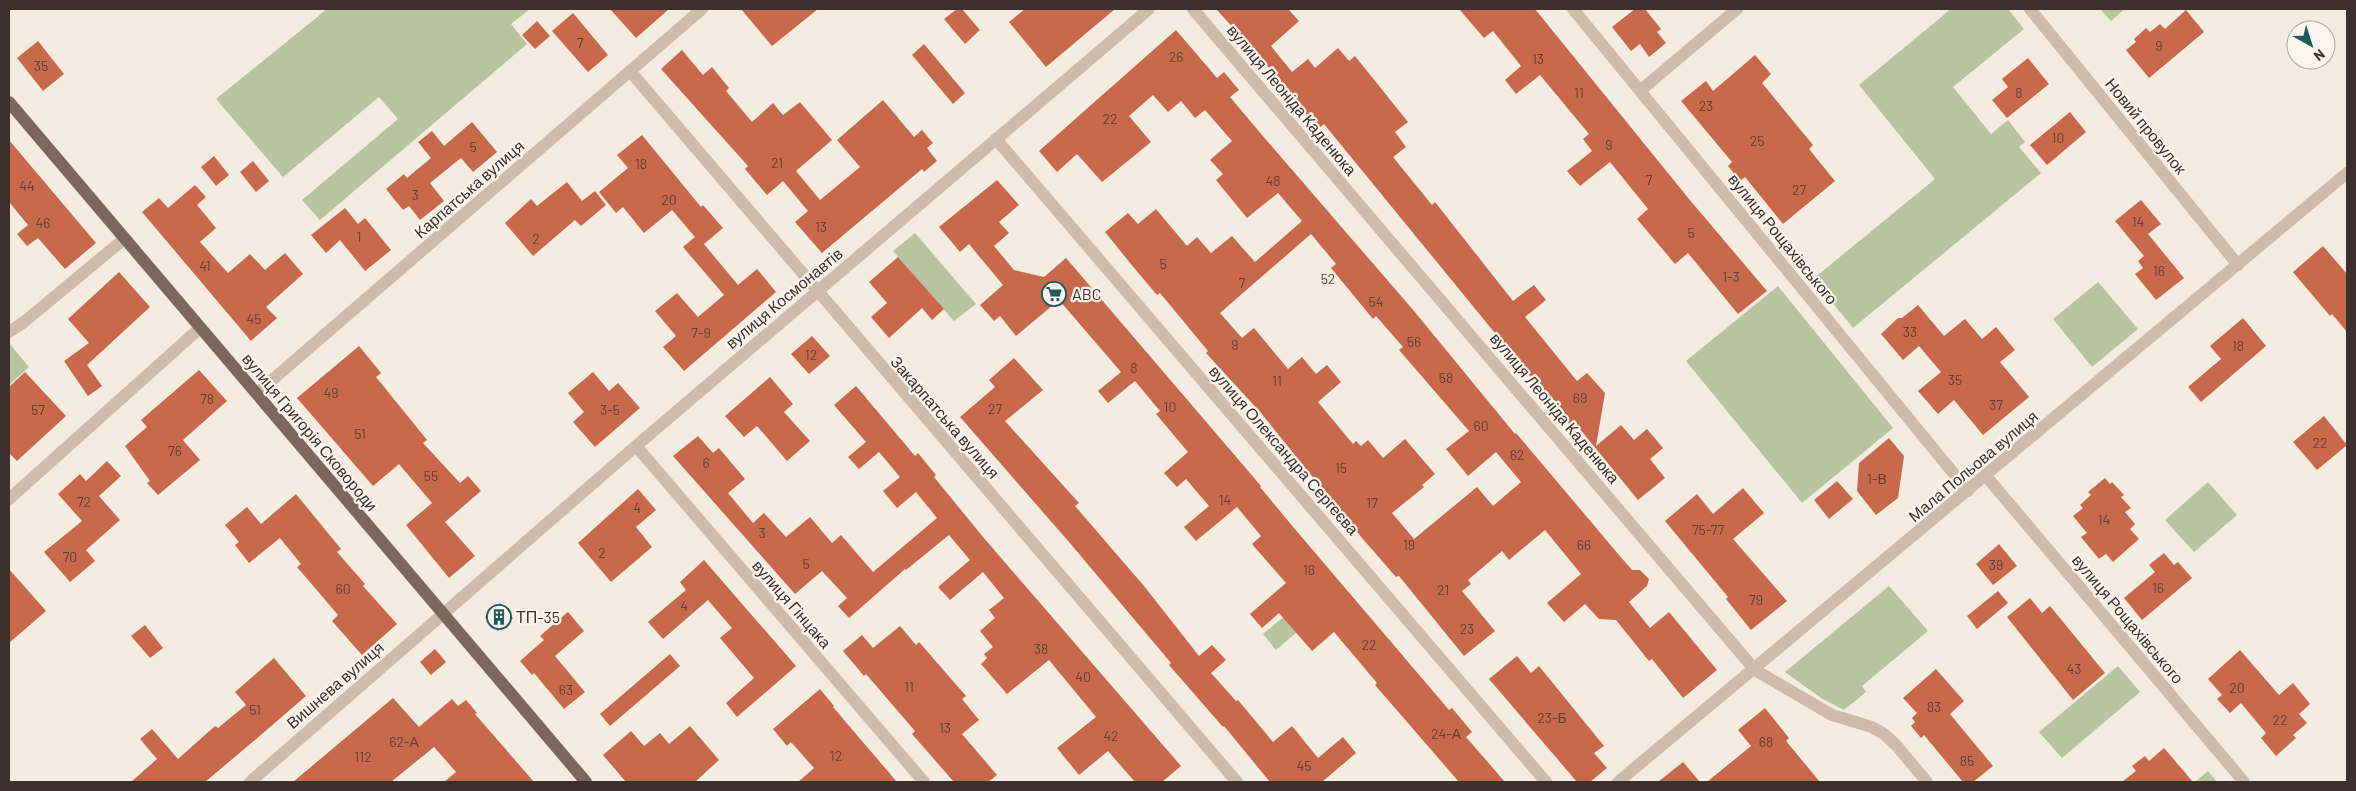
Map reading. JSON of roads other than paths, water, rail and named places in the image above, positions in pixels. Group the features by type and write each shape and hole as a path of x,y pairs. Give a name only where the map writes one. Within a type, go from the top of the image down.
{"main road":[{"name":"вулиця Григорія Сковороди","path":"9,102 586,782"}],"street":[{"name":"Карпатська вулиця","path":"257,393 702,9"},
{"name":"вулиця Космонавтів","path":"442,613 816,291 1149,9"},
{"name":"вулиця Леоніда Каденюка","path":"1193,9 1756,670 1825,711 1884,734 1896,745 1927,782"},
{"name":"вулиця Рощахівського","path":"1573,9 1968,491"},
{"path":"1641,90 1737,9"},
{"name":"Новий провулок","path":"2030,9 2238,265"},
{"name":"Закарпатська вулиця","path":"630,71 1237,782"},
{"name":"вулиця Олександра Сергеєва","path":"996,139 1546,782"},
{"name":"Мала Польова вулиця","path":"1618,782 1756,670 2347,173"},
{"path":"9,332 24,322 124,239"},
{"path":"9,499 200,328"},
{"name":"вулиця Гінцака","path":"636,446 924,782"},
{"name":"вулиця Рощахівського","path":"1986,476 2244,782"},
{"name":"Вишнева вулиця","path":"250,782 442,613"}],"place":[{"name":"ABC","path":"1054,294"},
{"name":"ТП-35","path":"499,617"}]}
